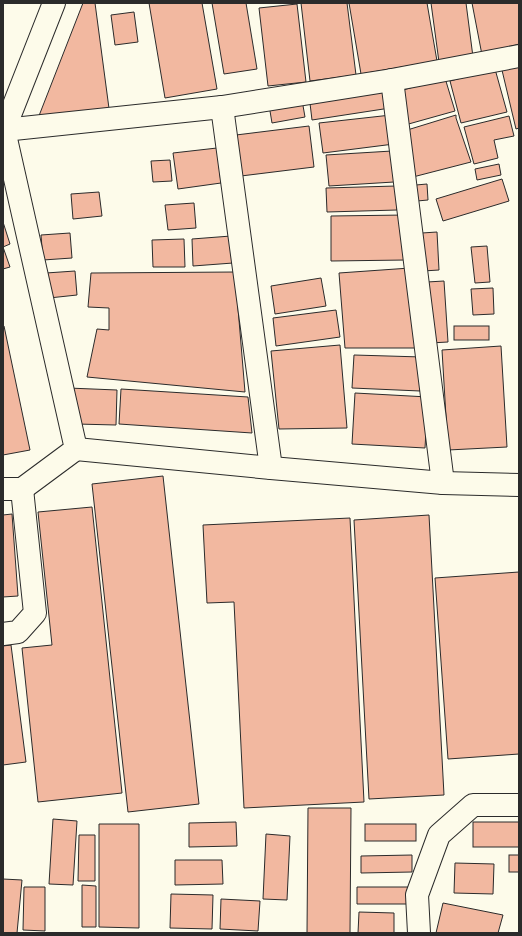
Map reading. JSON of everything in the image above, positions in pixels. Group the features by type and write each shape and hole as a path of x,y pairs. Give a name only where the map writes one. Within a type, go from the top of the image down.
{"street":[{"path":"54,3 4,130 76,449"},
{"path":"4,130 222,107 392,80 519,56"},
{"path":"392,80 443,483"},
{"path":"222,107 271,468"},
{"path":"3,634 18,632 34,613 13,489 76,449 443,483 519,485"},
{"path":"419,933 417,895 439,835 473,805 519,805"}],"building":[{"path":"83,3 95,3 110,116 35,126"},
{"path":"149,3 202,3 217,89 165,98"},
{"path":"212,3 246,3 257,69 224,74"},
{"path":"301,3 347,3 356,75 310,81"},
{"path":"349,3 427,3 437,61 361,74"},
{"path":"431,3 466,3 473,57 439,62"},
{"path":"472,3 519,3 519,44 482,55"},
{"path":"297,4 306,82 268,86 259,8"},
{"path":"134,12 138,42 115,45 111,15"},
{"path":"519,62 519,128 516,129 501,66"},
{"path":"495,69 507,112 461,123 450,81"},
{"path":"445,78 455,111 405,125 396,92"},
{"path":"386,84 390,108 312,120 309,95"},
{"path":"302,100 305,117 272,123 269,105"},
{"path":"391,115 394,144 323,153 319,123"},
{"path":"456,115 471,162 409,178 404,131"},
{"path":"509,116 514,136 494,140 498,158 474,164 464,127"},
{"path":"309,126 314,167 241,176 236,135"},
{"path":"217,148 221,183 178,189 173,153"},
{"path":"392,151 394,182 329,186 326,155"},
{"path":"170,160 172,181 153,182 151,161"},
{"path":"499,164 501,175 477,180 475,169"},
{"path":"502,179 509,201 443,221 436,199"},
{"path":"427,184 428,200 417,201 416,185"},
{"path":"396,186 397,210 327,212 326,188"},
{"path":"99,192 102,216 73,219 71,194"},
{"path":"194,203 196,228 168,230 165,205"},
{"path":"405,215 406,260 331,261 331,216"},
{"path":"3,222 10,244 3,247"},
{"path":"437,232 439,270 423,271 422,233"},
{"path":"70,233 72,258 43,260 41,235"},
{"path":"231,236 233,263 193,266 192,239"},
{"path":"184,239 185,267 153,267 152,240"},
{"path":"487,246 490,282 475,283 471,247"},
{"path":"3,247 10,267 3,269"},
{"path":"410,268 416,348 345,348 339,273"},
{"path":"75,271 77,295 49,298 46,273"},
{"path":"235,272 245,392 87,377 97,329 109,330 109,308 88,307 91,273"},
{"path":"321,278 326,306 275,314 271,286"},
{"path":"444,281 448,342 430,343 427,282"},
{"path":"493,288 494,314 473,315 471,289"},
{"path":"336,310 340,337 276,346 273,318"},
{"path":"3,326 30,450 3,455"},
{"path":"454,326 489,326 489,340 454,340"},
{"path":"340,345 347,428 279,429 271,351"},
{"path":"501,346 507,447 448,450 442,350"},
{"path":"354,355 422,357 420,391 352,388"},
{"path":"68,388 117,390 116,425 76,424"},
{"path":"121,389 248,397 252,433 119,424"},
{"path":"355,393 428,397 425,448 352,444"},
{"path":"163,476 199,804 128,812 92,484"},
{"path":"92,507 122,793 38,802 22,648 52,645 38,512"},
{"path":"12,514 18,596 3,597 3,515"},
{"path":"429,515 444,795 369,799 354,520"},
{"path":"350,518 364,802 244,808 234,602 207,603 203,525"},
{"path":"519,572 519,754 448,759 435,578"},
{"path":"11,645 26,762 3,765 3,646"},
{"path":"308,808 351,808 350,933 307,933"},
{"path":"53,819 77,821 73,885 49,884"},
{"path":"236,822 237,846 189,847 189,823"},
{"path":"473,822 519,822 519,847 473,847"},
{"path":"99,824 139,824 139,928 99,927"},
{"path":"365,824 416,824 416,841 365,841"},
{"path":"266,834 290,836 287,900 263,899"},
{"path":"79,835 95,835 95,881 78,881"},
{"path":"412,855 412,872 361,873 361,856"},
{"path":"509,855 519,855 519,872 509,872"},
{"path":"175,860 222,860 223,884 175,885"},
{"path":"455,863 494,864 493,894 454,893"},
{"path":"3,879 22,880 17,933 3,933"},
{"path":"82,885 96,886 96,927 82,927"},
{"path":"24,887 45,887 45,931 23,930"},
{"path":"357,887 408,887 409,904 357,904"},
{"path":"171,894 213,895 212,929 170,928"},
{"path":"221,899 260,901 258,931 220,929"},
{"path":"443,903 503,915 498,933 436,933"},
{"path":"359,912 394,913 394,933 358,933"}]}
